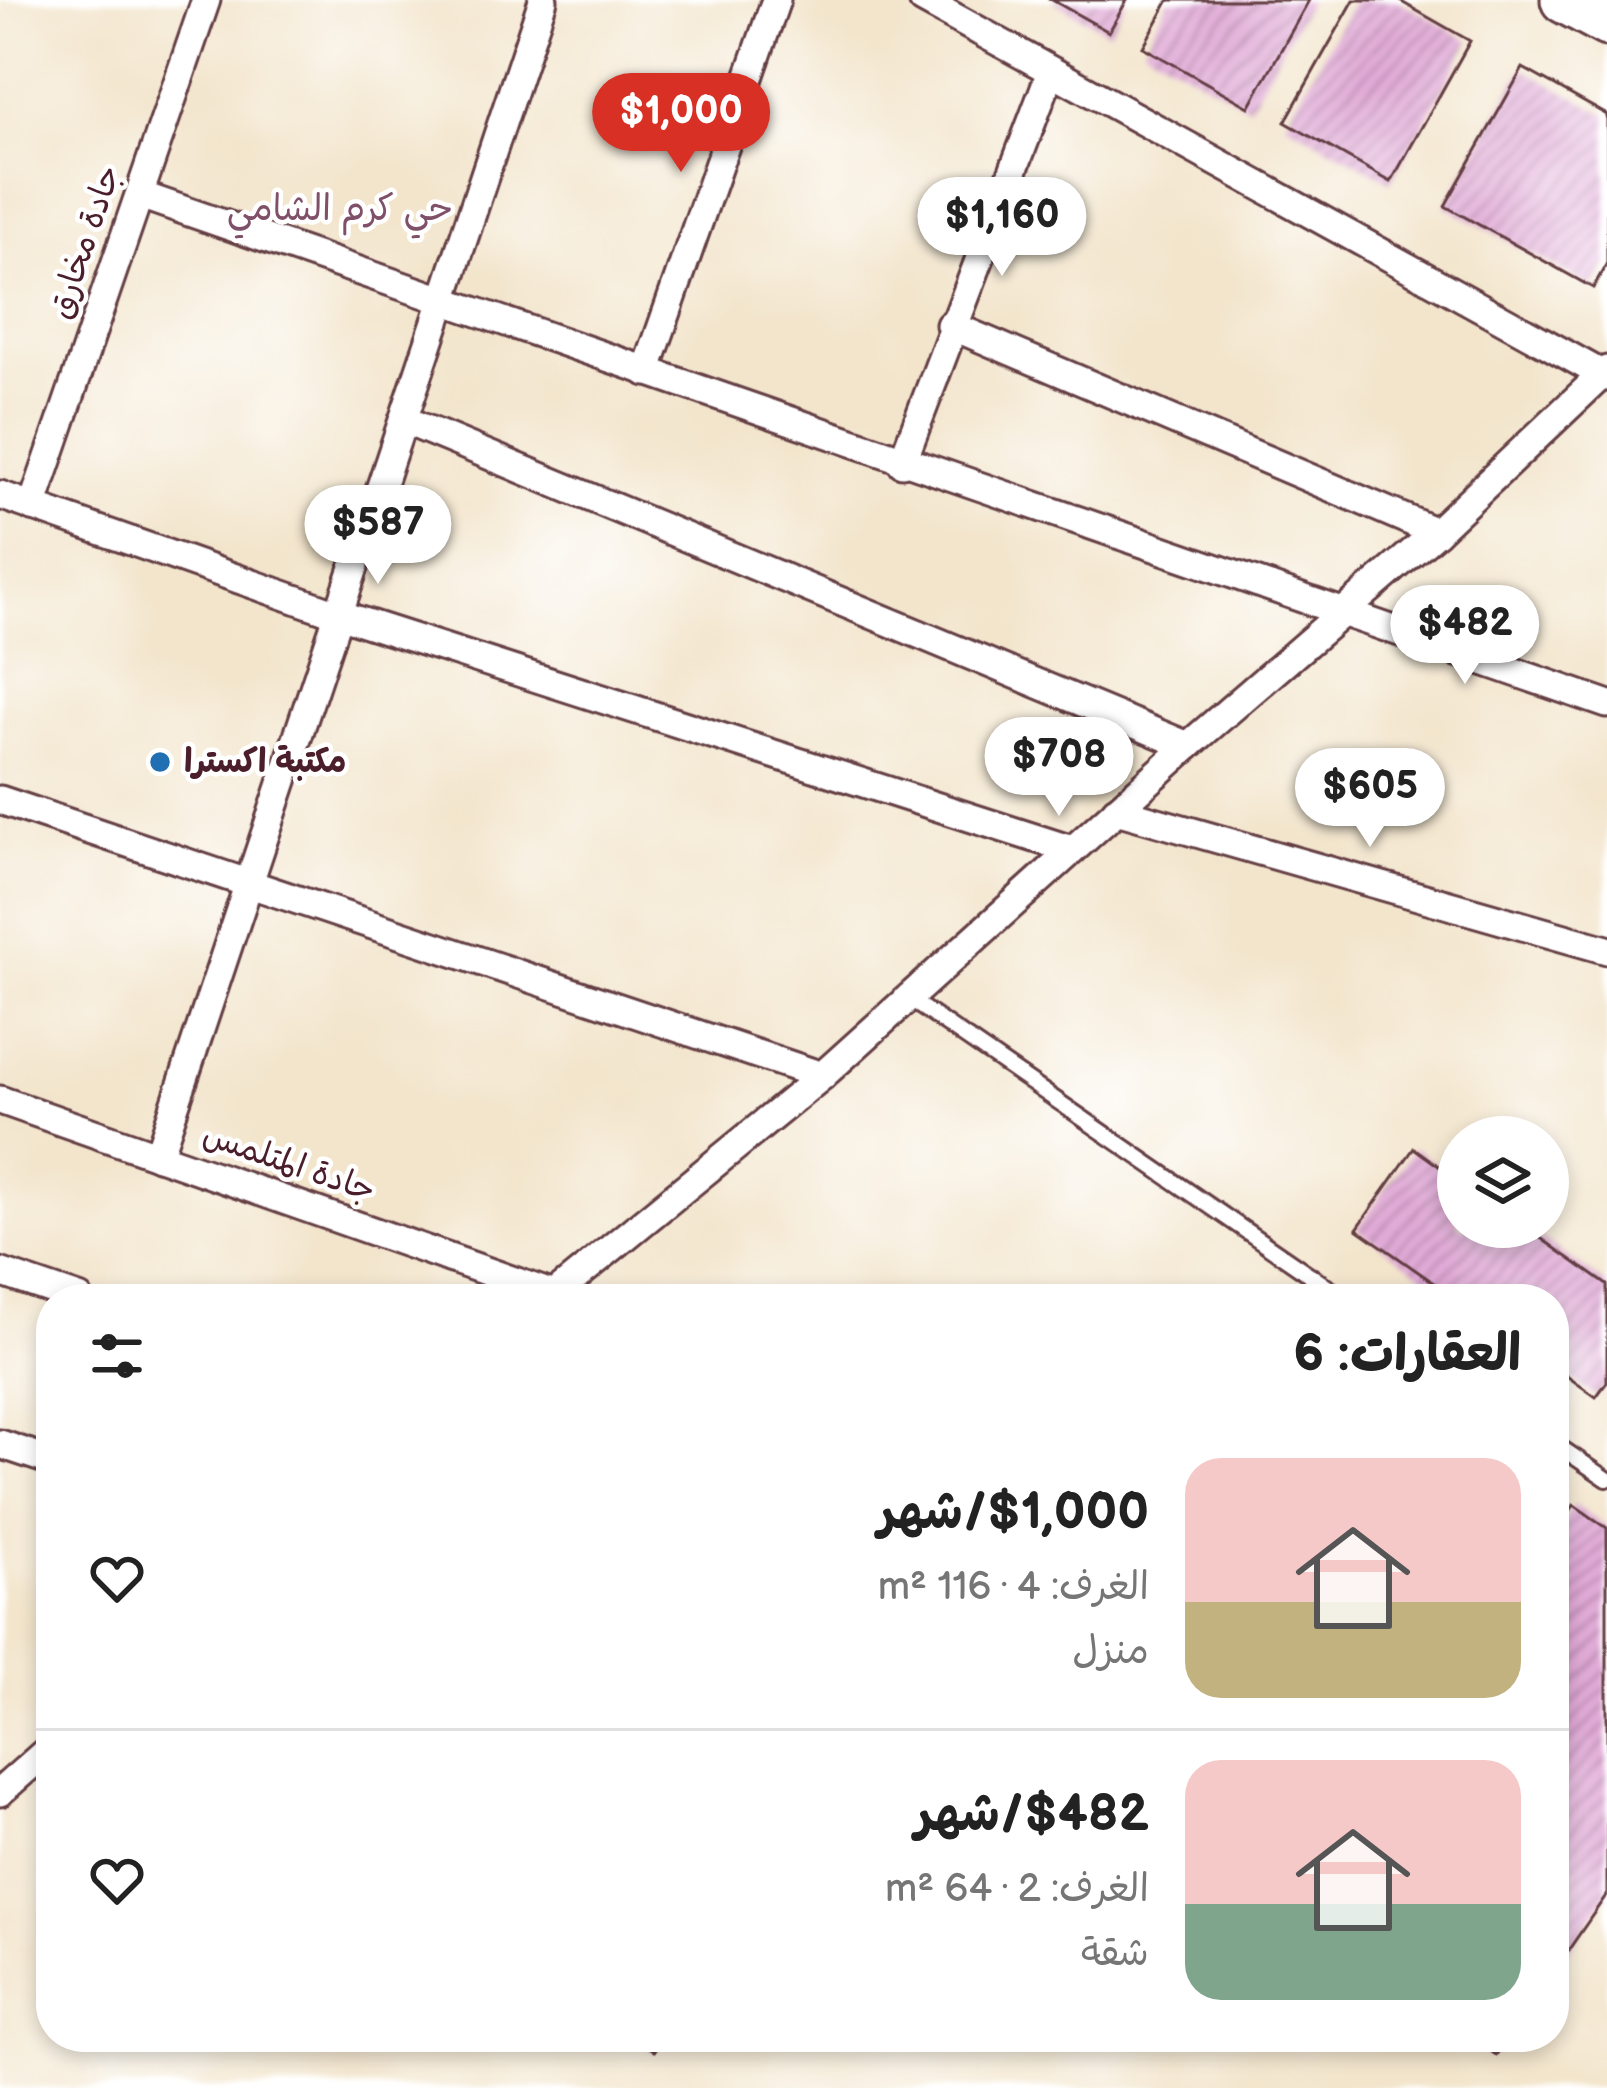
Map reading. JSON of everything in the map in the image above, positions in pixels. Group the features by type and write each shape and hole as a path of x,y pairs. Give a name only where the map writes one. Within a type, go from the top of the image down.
{"highway":[{"path":"1564,0 1607,23"}],"street":[{"name":"جادة مخارق","path":"32,507 206,0"},
{"path":"158,1156 251,885 335,613 543,0"},
{"path":"646,372 776,0"},
{"path":"567,1284 822,1076 1188,746 1436,532 1606,374 1050,74 923,0"},
{"path":"902,464 950,325 1050,74"},
{"path":"140,195 902,464 1344,610 1607,704"},
{"path":"950,325 1436,532"},
{"path":"404,420 1188,746"},
{"path":"0,496 335,613 1072,850"},
{"path":"0,800 822,1076"},
{"path":"1116,810 1607,950"},
{"name":"جادة المتلمس","path":"0,1100 515,1284"},
{"path":"0,1273 36,1285"},
{"path":"0,1444 36,1456"},
{"path":"0,1792 36,1760"}],"lane":[{"path":"908,998 1323,1284"},
{"path":"1569,1453 1607,1479"}],"building":[{"path":"1052,0 1127,0 1109,32"},
{"path":"1169,0 1309,0 1249,107 1143,47"},
{"path":"1354,0 1398,0 1470,41 1391,182 1285,122"},
{"path":"1523,68 1607,115 1607,263 1593,288 1445,206"},
{"path":"1414,1148 1437,1165 1437,1248 1555,1248 1607,1285 1607,1382 1596,1397 1569,1378 1569,1284 1436,1284 1357,1229"},
{"path":"1574,1505 1607,1528 1607,1894 1569,1949 1569,1512"}],"place":[{"name":"مكتبة اكسترا","path":"160,762"}],"district":[{"name":"حي كرم الشامي","path":"340,209"}]}
